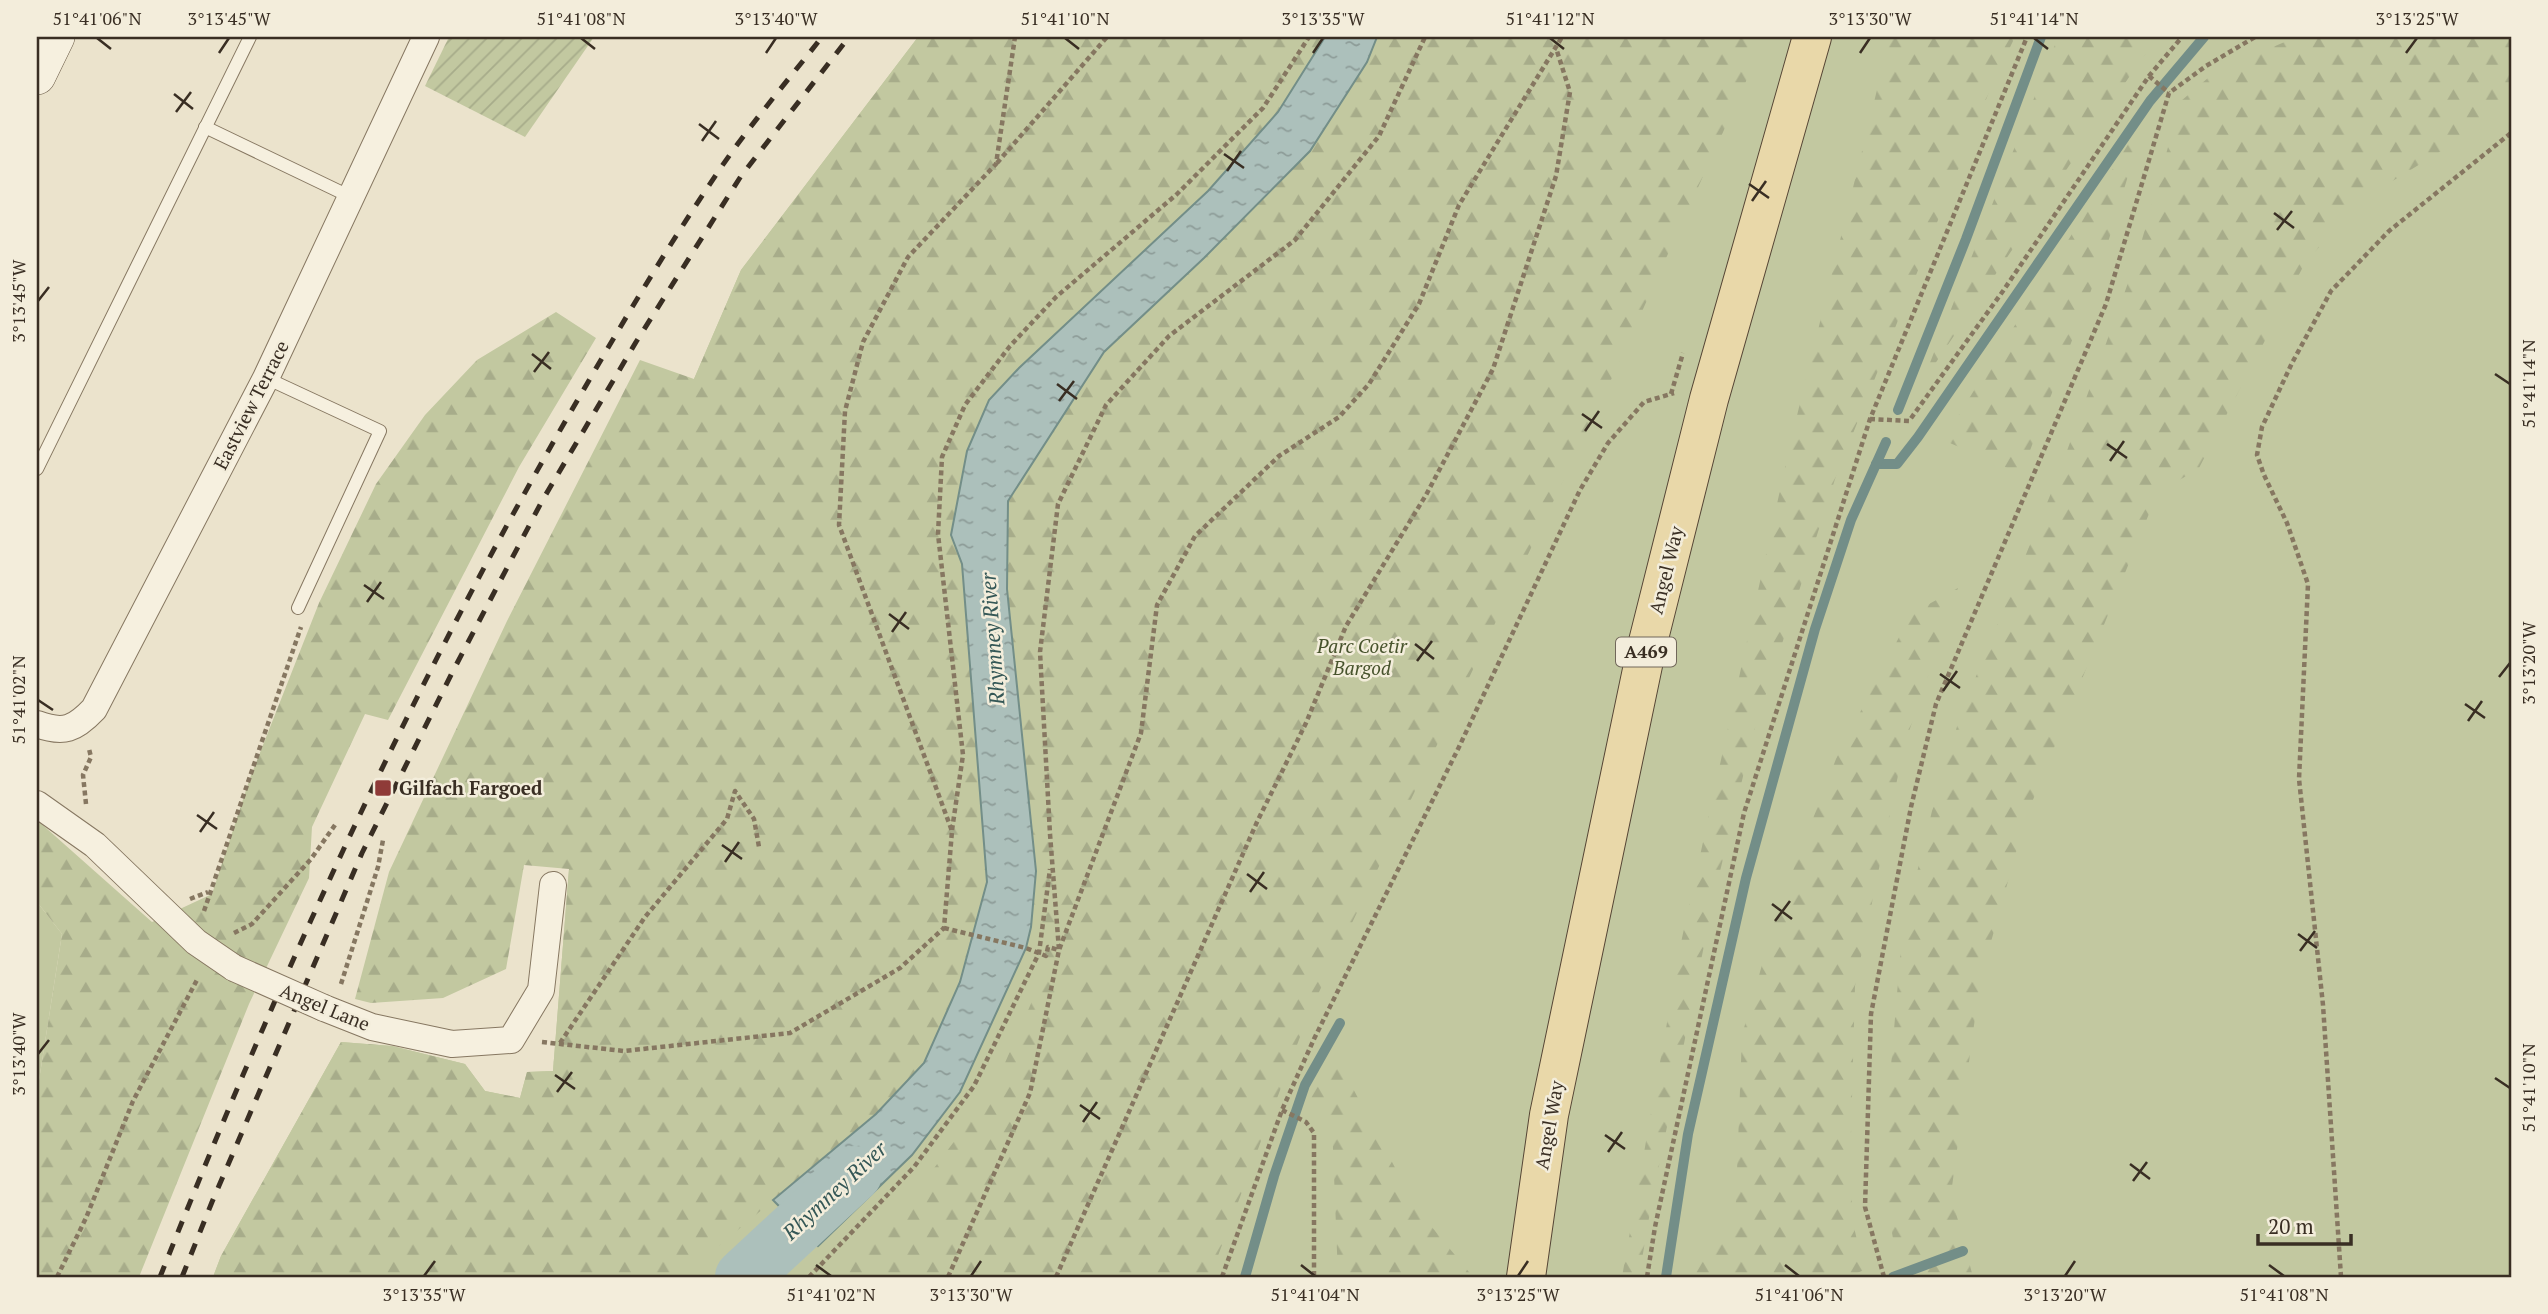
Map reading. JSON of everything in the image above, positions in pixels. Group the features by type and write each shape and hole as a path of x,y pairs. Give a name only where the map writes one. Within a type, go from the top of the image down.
{"main road":[{"name":"Angel Way","path":"1525,1277 1549,1115 1647,646 1709,399 1812,37"}],"street":[{"path":"37,76 56,37"},
{"name":"Eastview Terrace","path":"37,724 52,730 78,726 94,709 266,378 426,37"},
{"name":"Angel Lane","path":"37,804 89,841 162,911 223,961 328,1010 372,1027 452,1044 511,1040"},
{"path":"511,1040 541,990 553,885"}],"lane":[{"path":"37,469 250,37"},
{"path":"205,127 351,197"},
{"path":"266,378 380,431 298,608"}],"path":[{"path":"996,164 1016,37"},
{"path":"952,831 839,525 845,411 863,342 908,257 996,164 1107,37"},
{"path":"511,1040 624,1051 790,1032 900,968 944,928 962,755 938,534 942,457 965,405 1010,346 1056,297 1176,195 1263,108 1310,37"},
{"path":"1059,950 1040,652 1058,504 1106,405 1169,336 1295,240 1380,136 1425,37"},
{"path":"948,1277 1030,1093 1059,950 1141,733 1157,605 1195,536 1279,456 1339,416 1369,384 1419,303 1458,205 1562,37"},
{"path":"1647,1277 1654,1227 1744,813 1870,419 2027,37"},
{"path":"1870,419 1909,421 2182,37"},
{"path":"1884,1276 1865,1207 1871,1014 1910,807 1936,704 2106,304 2169,93 2206,66 2255,37"},
{"path":"1056,1277 1257,822 1306,723 1346,626 1426,495 1493,369 1556,176 1570,92 1556,47"},
{"path":"2151,78 2169,93"},
{"path":"2341,1277 2323,1005 2299,779 2308,584 2287,523 2257,455 2262,427 2331,291 2389,232 2511,133"},
{"path":"1222,1277 1282,1110 1314,1039 1460,747 1580,490 1608,443 1644,402 1678,392 1709,399"},
{"path":"209,891 302,624 298,608"},
{"path":"89,841 83,775 91,757"},
{"path":"560,1043 645,917 727,819 735,791 754,819 759,847"},
{"path":"57,1277 86,1218 133,1101 192,987 223,961 233,934 252,924 311,859 335,825"},
{"path":"328,1010 378,867 383,840"},
{"path":"809,1277 914,1167 974,1086 1039,953 1051,857"},
{"path":"944,928 1026,948 1046,956 1048,947 1059,950"},
{"path":"1282,1110 1306,1122 1314,1133 1314,1277"}],"green space":[{"path":"449,37 594,37 525,137 425,86"},
{"name":"Parc Coetir Bargod","path":"918,37 2511,37 2511,1277 213,1277 221,1256 341,1042 392,1046 465,1064 485,1091 520,1098 527,1072 553,1071 579,743 684,402 741,270"},
{"path":"918,37 1325,37 1278,112 1208,191 1019,368 989,400 967,451 951,535 962,564 987,882 960,982 924,1063 876,1114 682,1277 213,1277 221,1256 341,1042 392,1046 465,1064 485,1091 520,1098 527,1072 553,1071 569,869 524,865 506,969 443,998 371,1003 355,999 389,872 507,621 640,360 694,379 741,270"},
{"path":"1377,37 1766,37 1606,391 1309,1013 1210,1277 831,1277 916,1192 993,1090 1044,974 1045,930 1031,927 1036,871 1007,589 1008,501 1104,352 1204,258 1310,151 1367,62"},
{"path":"1890,37 2015,37 1993,82 1836,476 1754,731 1715,892 1652,1200 1639,1277 1622,1277 1682,938 1791,440"},
{"path":"2058,37 2161,37 2142,58 1922,383"},
{"path":"2296,37 2511,37 2511,98 2482,126 2360,201 2305,263 2199,468 2157,494 2026,817 1980,981 1951,1194 1973,1277 1905,1277 1897,1262 1882,1174 1902,934 1932,811 1961,713 2056,481 2136,261 2181,101 2215,72"},
{"path":"2129,143 2137,146 2103,259 2021,474 1943,440"},
{"path":"556,312 596,338 519,467 388,720 365,714 312,827 309,878 249,1004 139,1277 37,1277 37,1093 62,934 37,902 37,820 152,922 212,894 250,778 319,603 376,484 425,415 477,360"},
{"path":"1958,588 1904,746 1855,986 1850,1173 1853,1223 1864,1270 1848,1277 1686,1277 1689,1264 1735,1225 1742,1035 1778,909 1836,759 1911,614"},
{"path":"37,902 62,934 37,1093"},
{"path":"1341,1066 1417,1209 1473,1277 1338,1277 1332,1124 1303,1108 1318,1072"}],"water":[{"path":"1325,37 1377,37 1367,62 1310,151 1204,258 1104,352 1008,501 1007,589 1036,871 1031,927 1026,948 960,1092 912,1155 818,1246 773,1200 876,1114 924,1063 960,982 987,882 962,564 951,535 967,451 989,400 1019,368 1208,191 1278,112"}],"waterway":[{"path":"1898,410 1966,239 2041,37"},
{"path":"1876,464 1897,464 1918,437 2150,101 2204,37"},
{"path":"1666,1277 1688,1134 1746,878 1815,629 1851,520 1886,442"},
{"path":"1245,1277 1274,1176 1305,1085 1340,1023"},
{"name":"Rhymney River","path":"743,1277 854,1174"},
{"path":"1893,1277 1963,1251"}],"railway":[{"path":"160,1277 254,1049 304,937 355,825 465,604 584,389 668,248 734,149 822,37"},
{"path":"182,1277 362,853 542,501 636,342 741,176 849,37"}],"place":[{"name":"Gilfach Fargoed","path":"383,788"}]}
